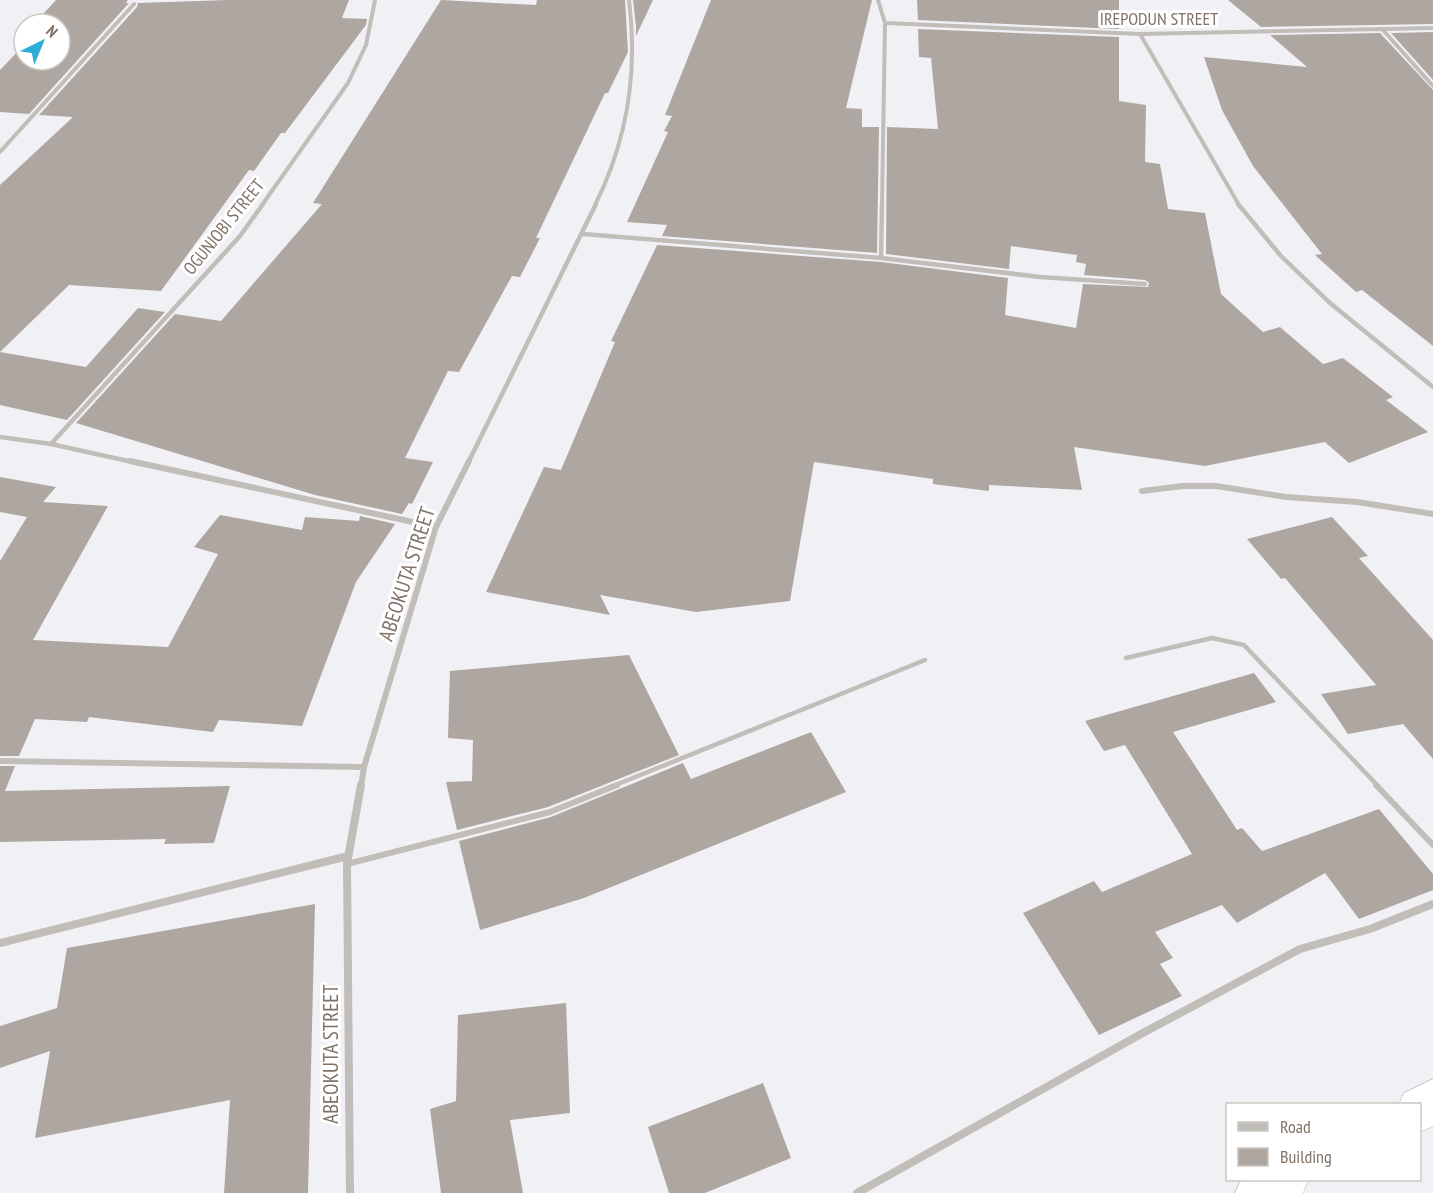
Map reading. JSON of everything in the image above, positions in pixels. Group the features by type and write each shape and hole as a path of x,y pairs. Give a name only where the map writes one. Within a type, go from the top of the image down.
{"highway":[{"path":"1259,1193 1281,1181"}],"street":[{"name":"OGUNJOBI STREET","path":"51,444 240,236 348,83 366,45 375,0"},
{"name":"ABEOKUTA STREET","path":"350,1193 348,860 364,767 436,527 610,175 628,119 635,48 629,0"},
{"path":"878,0 885,23 881,258"},
{"path":"0,152 134,4"},
{"name":"IREPODUN STREET","path":"885,23 1140,34 1433,28"},
{"path":"1383,30 1433,86"},
{"path":"1140,34 1243,213 1281,256 1330,303 1433,387"},
{"path":"582,234 881,258 1040,277 1145,284"},
{"path":"0,437 51,444 436,527"},
{"path":"1142,491 1183,486 1216,486 1286,497 1357,501 1433,514"},
{"path":"0,761 364,767"},
{"path":"0,942 348,860"},
{"path":"857,1193 1141,1034 1300,949 1370,929 1433,904"}],"lane":[{"path":"1126,658 1212,638 1244,645 1433,845"},
{"path":"348,860 550,812 925,660"}],"building":[{"path":"56,0 128,0 126,3 129,3 72,66 72,12 45,12"},
{"path":"349,0 342,18 367,19 366,25 285,133 281,133 254,171 249,170 161,291 69,285 0,352 0,185 73,117 39,115 137,7 138,3"},
{"path":"441,0 536,5 537,0 625,0 628,52 608,93 605,93 536,238 540,238 520,277 512,276 459,372 448,371 405,458 433,462 412,504 409,503 402,514 315,495 76,423 175,314 221,321 322,204 313,203"},
{"path":"633,0 653,0 636,36 636,26"},
{"path":"711,0 872,0 846,108 862,109 862,127 879,127 877,253 662,236 667,225 627,222 668,132 664,131 672,116 665,115"},
{"path":"917,0 1119,0 1119,29 918,20"},
{"path":"1228,0 1433,0 1433,24 1261,27"},
{"path":"918,29 1119,37 1119,101 1146,105 1145,162 1160,164 1168,209 1205,213 1221,294 1263,332 1280,327 1323,364 1343,358 1393,397 1386,400 1428,432 1349,463 1325,442 1205,466 1074,447 1082,490 989,485 989,491 933,484 933,479 814,462 790,601 696,612 600,595 610,615 486,592 544,467 561,470 615,342 611,341 657,245 881,262 1008,278 1005,315 1076,328 1083,284 1148,287 1149,283 1145,280 1084,275 1086,264 1076,262 1077,255 1011,246 1009,269 886,254 887,127 938,129 931,58 919,57"},
{"path":"1433,32 1433,80 1391,33"},
{"path":"1380,33 1433,90 1433,346 1362,290 1356,292 1315,255 1322,254 1253,166 1222,110 1204,57 1307,67 1270,35"},
{"path":"12,58 12,72 67,72 29,114 0,112 0,70"},
{"path":"138,308 165,312 67,420 0,405 0,352 86,367"},
{"path":"0,477 56,487 43,502 108,506 33,640 168,647 218,554 194,547 220,515 302,530 305,517 359,521 360,516 395,524 356,582 302,726 219,720 213,732 89,717 87,722 35,719 19,756 0,756 0,561 27,517 0,512"},
{"path":"1332,517 1368,556 1359,558 1433,640 1433,759 1403,724 1348,734 1321,694 1376,685 1285,578 1281,579 1247,539"},
{"path":"629,655 679,755 548,807 457,830 446,782 472,781 473,740 448,738 450,671"},
{"path":"1254,673 1276,702 1173,732 1237,830 1242,828 1262,851 1379,809 1433,874 1433,890 1359,919 1325,873 1237,923 1222,905 1155,932 1173,958 1160,964 1182,996 1099,1035 1023,913 1094,881 1102,892 1192,854 1125,745 1104,751 1085,721"},
{"path":"811,732 846,792 584,898 480,930 459,841 551,817 683,763 691,779"},
{"path":"0,766 15,766 5,791 230,786 214,843 164,844 166,839 0,842"},
{"path":"315,904 308,1193 224,1193 230,1100 35,1138 50,1051 0,1068 0,1026 57,1008 67,948"},
{"path":"566,1003 570,1113 510,1120 523,1193 441,1193 430,1109 456,1101 458,1015"},
{"path":"763,1083 791,1158 705,1193 669,1193 648,1127"}]}
